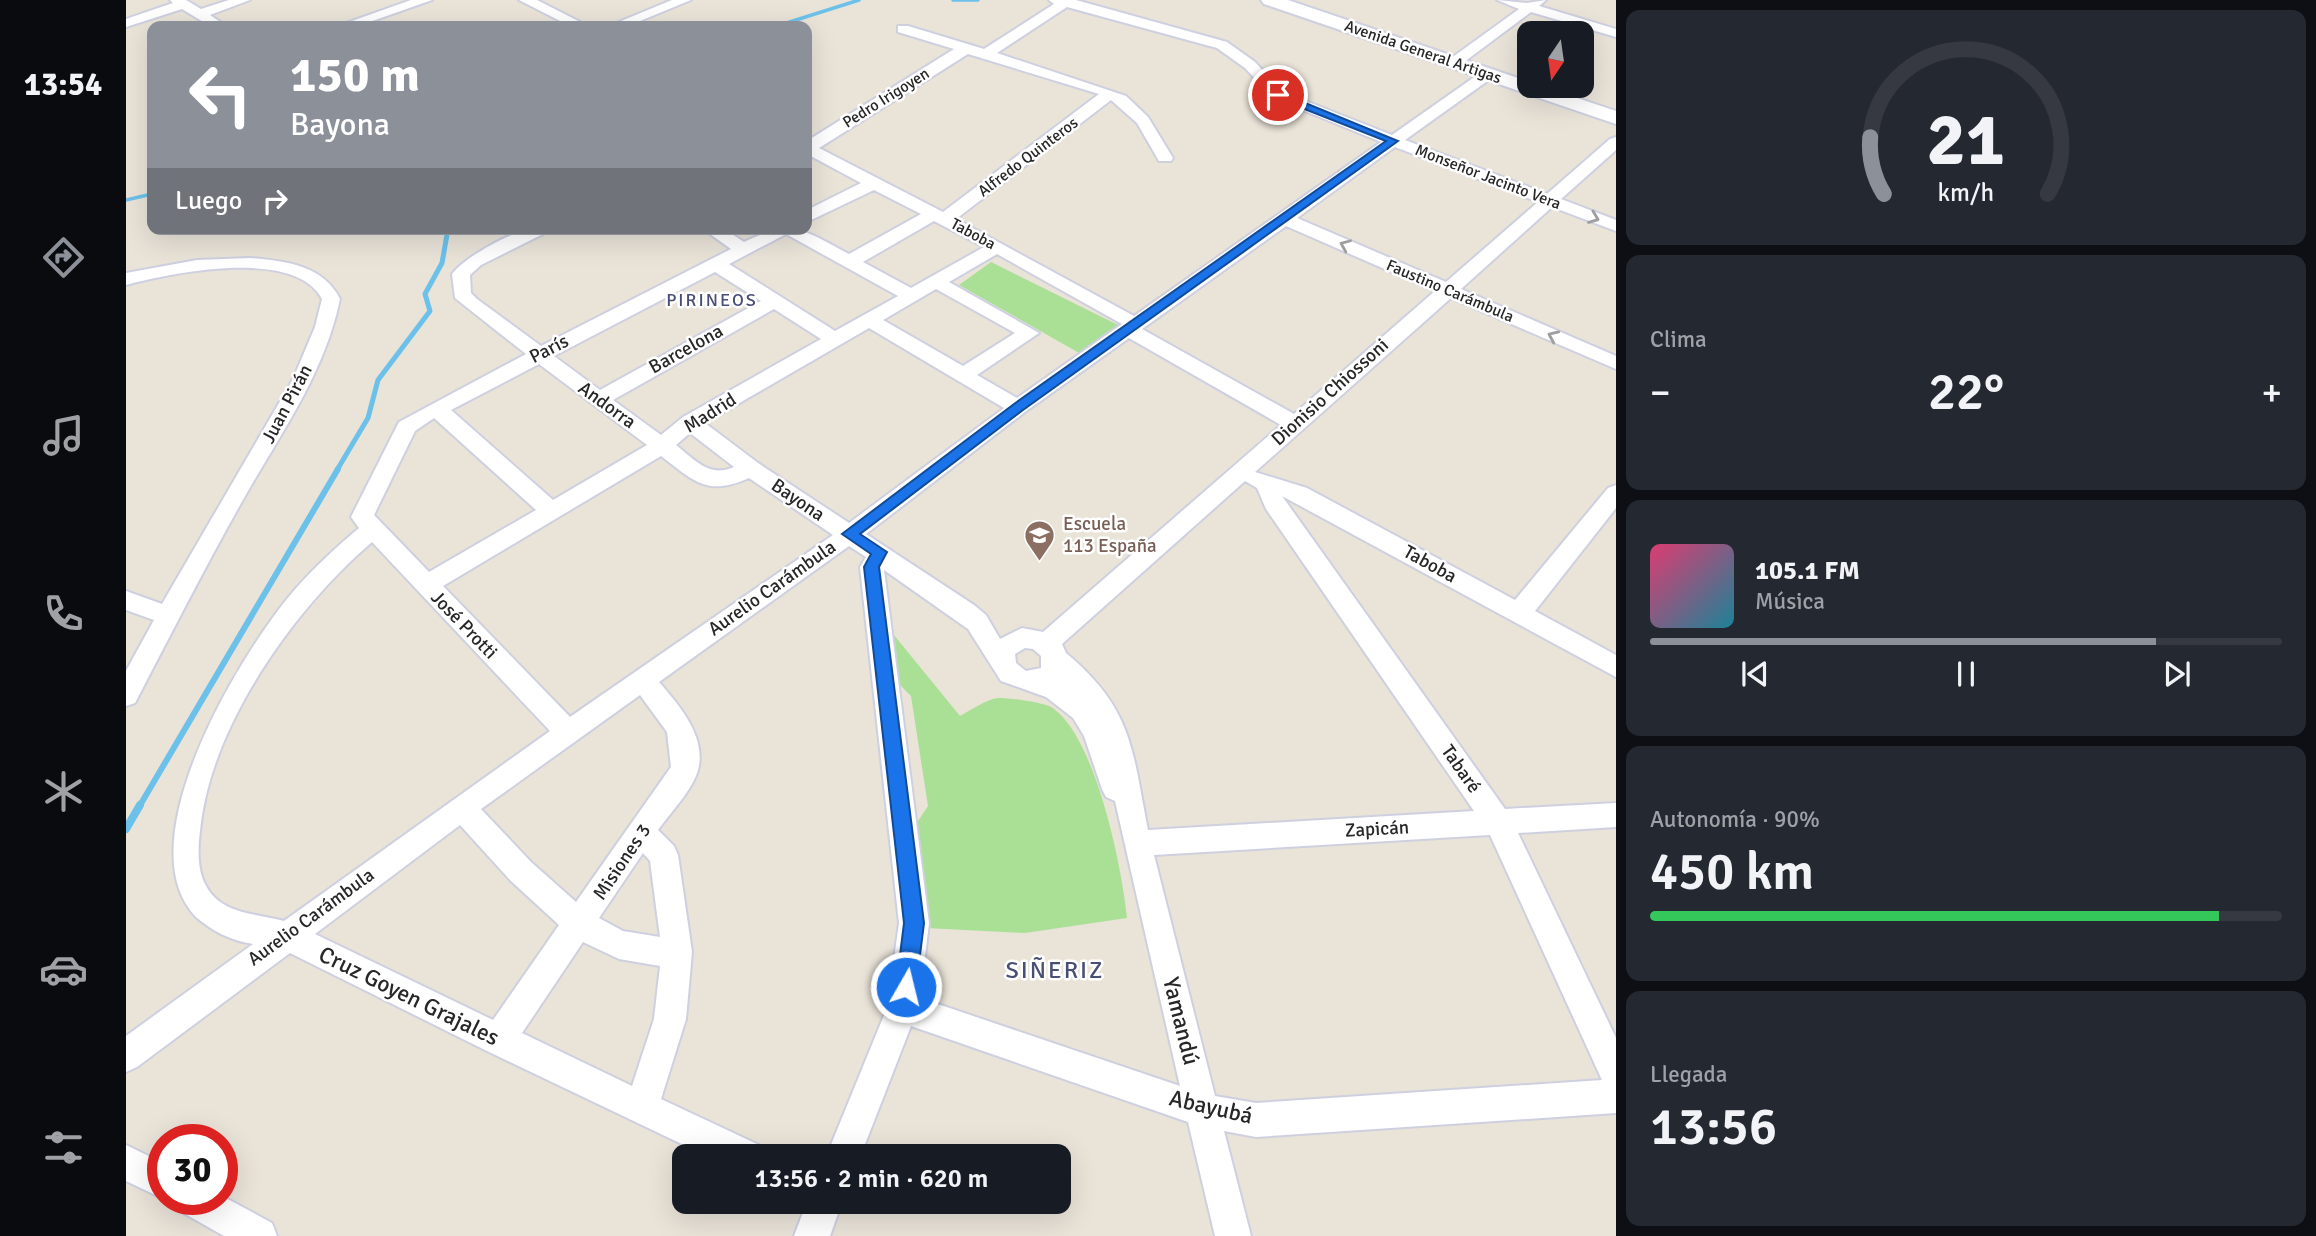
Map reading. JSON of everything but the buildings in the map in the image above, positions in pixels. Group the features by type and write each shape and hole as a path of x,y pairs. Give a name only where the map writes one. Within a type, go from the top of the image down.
{"main road":[{"name":"Avenida General Artigas","path":"1284,2 1616,118"}],"street":[{"path":"198,14 243,0"},
{"path":"360,21 425,0"},
{"path":"526,0 571,21"},
{"path":"629,21 684,0"},
{"path":"1504,0 1534,4 1616,33"},
{"path":"985,55 1064,1"},
{"name":"Monseñor Jacinto Vera","path":"1064,1 1222,45 1250,65 1278,95 1616,226"},
{"path":"126,23 181,2 210,21"},
{"path":"1455,62 1534,4"},
{"path":"548,21 561,16"},
{"path":"903,29 1110,93 1136,109 1166,158"},
{"name":"Pedro Irigoyen","path":"812,151 965,49"},
{"name":"Aurelio Carámbula","path":"126,1056 286,935 567,731 850,534 1018,407 1488,74"},
{"name":"Alfredo Quinteros","path":"849,262 939,217 1110,93"},
{"name":"Dionisio Chiossoni","path":"1041,647 1616,142"},
{"name":"Taboba","path":"812,153 997,247 1295,424"},
{"path":"812,214 874,183"},
{"name":"Faustino Carámbula","path":"1285,219 1616,363"},
{"name":"Andorra","path":"531,235 475,261 461,274 462,294 470,303 705,478 714,481 737,476 750,468"},
{"path":"721,235 745,250"},
{"name":"París","path":"368,523 406,427 436,408 539,354 774,235"},
{"path":"797,235 914,297"},
{"name":"Madrid","path":"426,586 663,445 690,422 914,297 997,247"},
{"name":"Juan Pirán","path":"126,279 159,271 219,263 256,264 289,270 321,282 331,299 328,320 294,399 231,501 126,696"},
{"path":"717,265 836,340"},
{"path":"938,283 1029,333 964,374"},
{"name":"Barcelona","path":"598,399 774,301"},
{"path":"871,321 1018,407"},
{"path":"436,408 551,511"},
{"name":"Bayona","path":"690,422 750,468 880,552 977,622 1041,647"},
{"name":"Taboba","path":"1239,473 1267,486 1299,493 1616,667"},
{"name":"Tabaré","path":"1267,486 1274,503 1498,821 1616,1074"},
{"path":"1519,613 1616,493"},
{"name":"José Protti","path":"368,523 567,731"},
{"name":"Cruz Goyen Grajales","path":"368,523 319,577 236,691 196,781 187,822 184,854 190,887 209,909 239,927 286,935 498,1040 718,1144"},
{"path":"849,1144 903,1008 914,923 872,567 880,552"},
{"path":"126,600 169,616"},
{"name":"Bayona","path":"977,622 1001,663"},
{"path":"1001,663 1003,649 1041,647 1049,676 1035,681"},
{"name":"Yamandú","path":"1041,647 1102,702 1124,762 1137,843 1233,1236"},
{"name":"Yamandú","path":"1001,663 1017,679 1035,681 1077,701 1089,716 1117,791 1129,806"},
{"name":"Misiones 3","path":"498,1040 684,770 687,752 684,734 642,679"},
{"path":"462,807 539,891 580,923 595,933 642,951 677,951"},
{"name":"Zapicán","path":"1137,843 1616,815"},
{"path":"641,832 664,855 677,951 670,1019 641,1109"},
{"name":"Abayubá","path":"903,1008 1202,1110 1256,1120 1616,1096"},
{"path":"126,1162 147,1173"},
{"path":"812,1236 820,1214"},
{"path":"221,1215 259,1236"}],"green space":[{"path":"991,262 1120,326 1081,354 959,285"},
{"path":"889,629 960,716 989,700 1002,698 1048,705 1067,722 1081,744 1104,804 1119,867 1127,918 1025,933 926,928 916,824 928,806 911,696 896,681"}],"waterway":[{"path":"793,21 859,0"},
{"path":"953,0 978,0"},
{"path":"126,200 147,195"},
{"path":"337,470 368,418 378,380 430,311 425,294 442,263 447,235"},
{"path":"139,807 338,469"},
{"path":"126,829 140,805"}],"place":[{"name":"Escuela 113 España","path":"1040,562"}],"district":[{"name":"PIRINEOS","path":"712,300"},
{"name":"SIÑERIZ","path":"1055,970"}],"route":[{"path":"906,987 914,923 872,567 880,552 850,534 1018,407 1393,141 1278,95"}]}
